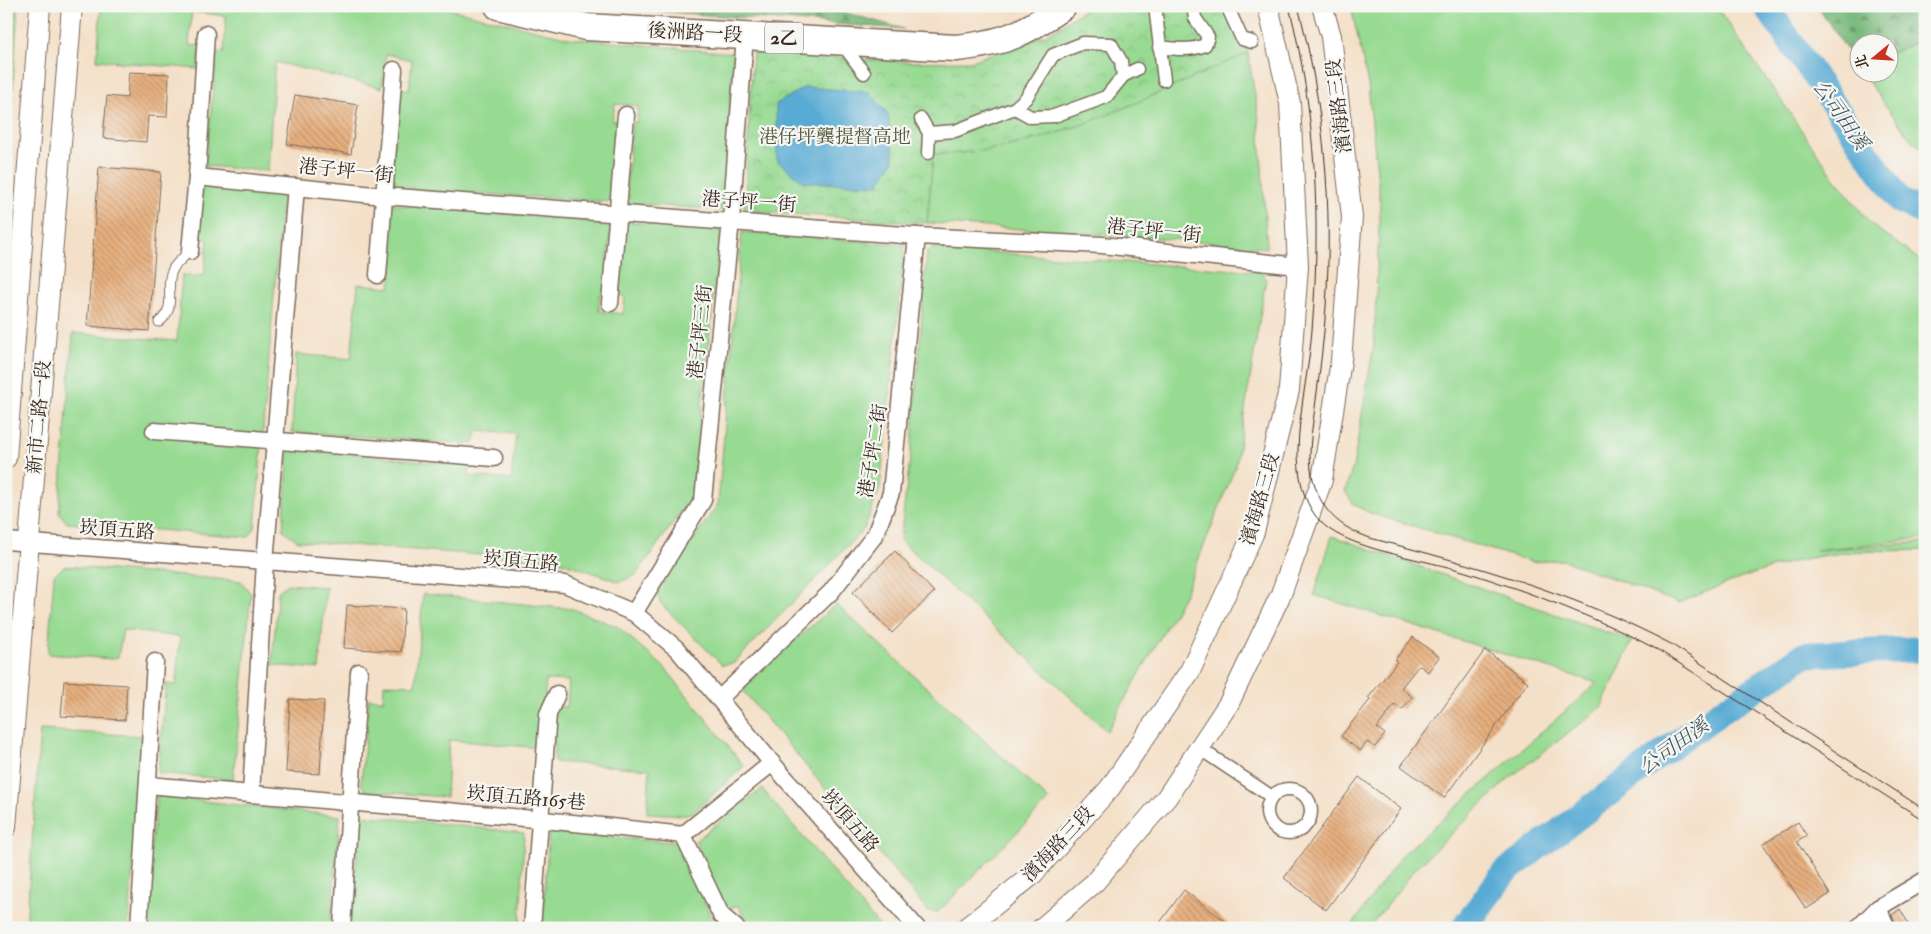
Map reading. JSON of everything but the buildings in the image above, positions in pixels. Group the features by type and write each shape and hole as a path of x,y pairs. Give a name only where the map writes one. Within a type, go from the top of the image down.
{"main road":[{"name":"後洲路一段","path":"498,6 586,27 956,48 985,46 1017,36 1063,6"}],"street":[{"name":"新市二路一段","path":"6,458 40,6"},
{"name":"新市二路一段","path":"6,827 72,6"},
{"path":"1155,6 1164,80"},
{"path":"1159,47 1175,49 1197,48 1205,44 1208,36 1195,18 1193,6"},
{"path":"1227,6 1242,39 1252,42"},
{"name":"濱海路三段","path":"966,928 1031,876 1110,788 1190,672 1254,532 1289,390 1298,266 1290,104 1268,6"},
{"name":"濱海路三段","path":"1042,928 1094,883 1167,797 1229,703 1282,594 1322,480 1341,361 1352,217 1330,36 1322,6"},
{"path":"190,251 206,34"},
{"name":"港子坪三街","path":"634,613 703,500 731,220 745,36"},
{"path":"929,134 954,131 1014,108 1026,98 1053,55 1083,43 1111,44 1121,61 1123,76"},
{"path":"849,52 864,73"},
{"path":"1014,108 1031,117 1054,116 1106,97 1123,76 1137,69"},
{"path":"378,275 394,70"},
{"path":"610,303 626,115"},
{"path":"921,118 929,134 928,153"},
{"name":"港子坪一街","path":"197,176 384,196 731,220 917,236 1102,245 1298,266"},
{"path":"250,794 265,562 277,440 296,187"},
{"name":"港子坪二街","path":"720,698 831,592 875,535 891,492 917,236"},
{"path":"154,431 494,458"},
{"name":"崁頂五路","path":"6,540 265,562 565,584 634,613 677,649 720,698 772,763 917,928"},
{"path":"139,928 156,662"},
{"path":"342,928 359,672"},
{"path":"532,928 548,714 558,694"},
{"path":"1199,748 1272,797"},
{"path":"736,928 721,915 683,834 772,763"},
{"name":"崁頂五路165巷","path":"149,784 351,804 540,818 683,834"},
{"path":"1858,928 1878,908 1925,880"},
{"path":"1878,908 1887,928"}],"lane":[{"path":"159,322 165,317 169,309 172,270 190,251"}],"green space":[{"path":"6,6 18,6 6,195"},
{"path":"101,6 436,6 569,38 734,53 722,210 625,203 632,122 637,122 638,106 615,104 612,121 619,121 612,202 390,188 399,88 409,90 412,60 386,54 382,88 275,62 268,171 205,166 217,52 224,53 226,16 192,12 189,45 200,46 198,69 97,60"},
{"path":"584,6 821,6 904,29"},
{"name":"港仔坪龔提督高地","path":"1090,6 1236,6 1248,53 1134,104 1055,134 1014,145 974,152 933,154 927,223 744,211 753,52 908,62 971,61 1048,34"},
{"path":"1351,6 1716,6 1835,179 1872,225 1925,264 1925,538 1816,550 1925,542 1925,550 1854,552 1802,560 1739,579 1679,603 1563,560 1532,562 1370,513 1354,505 1345,491 1353,467 1374,344 1380,202 1368,84"},
{"path":"1817,6 1925,6 1925,38 1898,50 1898,32 1848,32 1848,51"},
{"path":"1925,39 1925,150 1911,140 1869,82 1898,82 1898,50"},
{"path":"1248,53 1259,120 1267,248 1186,240 927,223 933,154 974,152 1014,145 1055,134 1134,104"},
{"path":"206,185 279,194 282,199 255,528 248,537 67,523 59,512 73,333 177,341 182,275 204,276 208,239 199,238 202,187"},
{"path":"390,204 611,223 605,294 600,294 599,311 623,314 625,297 618,296 625,222 721,229 692,496 636,575 620,582 559,561 298,541 283,530 289,447 469,466 469,476 511,480 516,434 477,431 474,444 292,432 296,354 351,359 358,284 390,287 393,258 385,258"},
{"path":"742,232 905,245 880,489 864,529 734,663 722,665 660,603 657,592 718,504"},
{"path":"933,248 1262,272 1266,279 1236,465 1184,596 1107,731 900,540 912,443 927,252"},
{"path":"1332,536 1632,641 1601,708 1508,779 1414,870 1369,928 1350,928 1402,855 1597,683 1314,595"},
{"path":"65,566 241,581 251,594 233,780 158,773 166,684 176,685 180,637 123,630 118,657 112,659 48,654 54,575"},
{"path":"287,584 326,587 319,669 272,665 278,592"},
{"path":"423,594 573,609 618,627 665,668 744,766 694,812 683,815 647,813 650,769 554,762 555,706 567,707 569,681 546,680 541,748 449,740 446,797 366,791 361,784 369,698 383,700 384,684 415,685"},
{"path":"836,604 1049,800 938,912 928,911 744,692 746,684"},
{"path":"40,730 144,736 128,928 26,928"},
{"path":"762,789 881,928 751,928 738,905 726,910 695,841"},
{"path":"157,796 340,816 330,928 141,928"},
{"path":"361,815 524,833 520,928 349,928"},
{"path":"549,832 682,843 715,928 542,928"}],"water":[{"path":"805,87 869,92 888,114 894,160 878,185 803,182 777,160 776,104"}],"waterway":[{"name":"公司田溪","path":"1766,6 1900,201 1925,213"},
{"name":"公司田溪","path":"1464,928 1504,873 1680,740 1804,655 1925,649"}],"tram line":[{"path":"1289,6 1298,46 1311,126 1316,208 1315,289 1311,345 1300,420 1299,472 1308,504 1320,522 1342,537 1358,543 1466,572 1516,589 1565,607 1637,639 1660,651 1925,821"},
{"path":"1298,6 1307,43 1320,117 1327,193 1328,268 1326,306 1310,456 1315,487 1325,507 1339,522 1370,538 1524,582 1599,610 1671,644 1925,810"}]}
